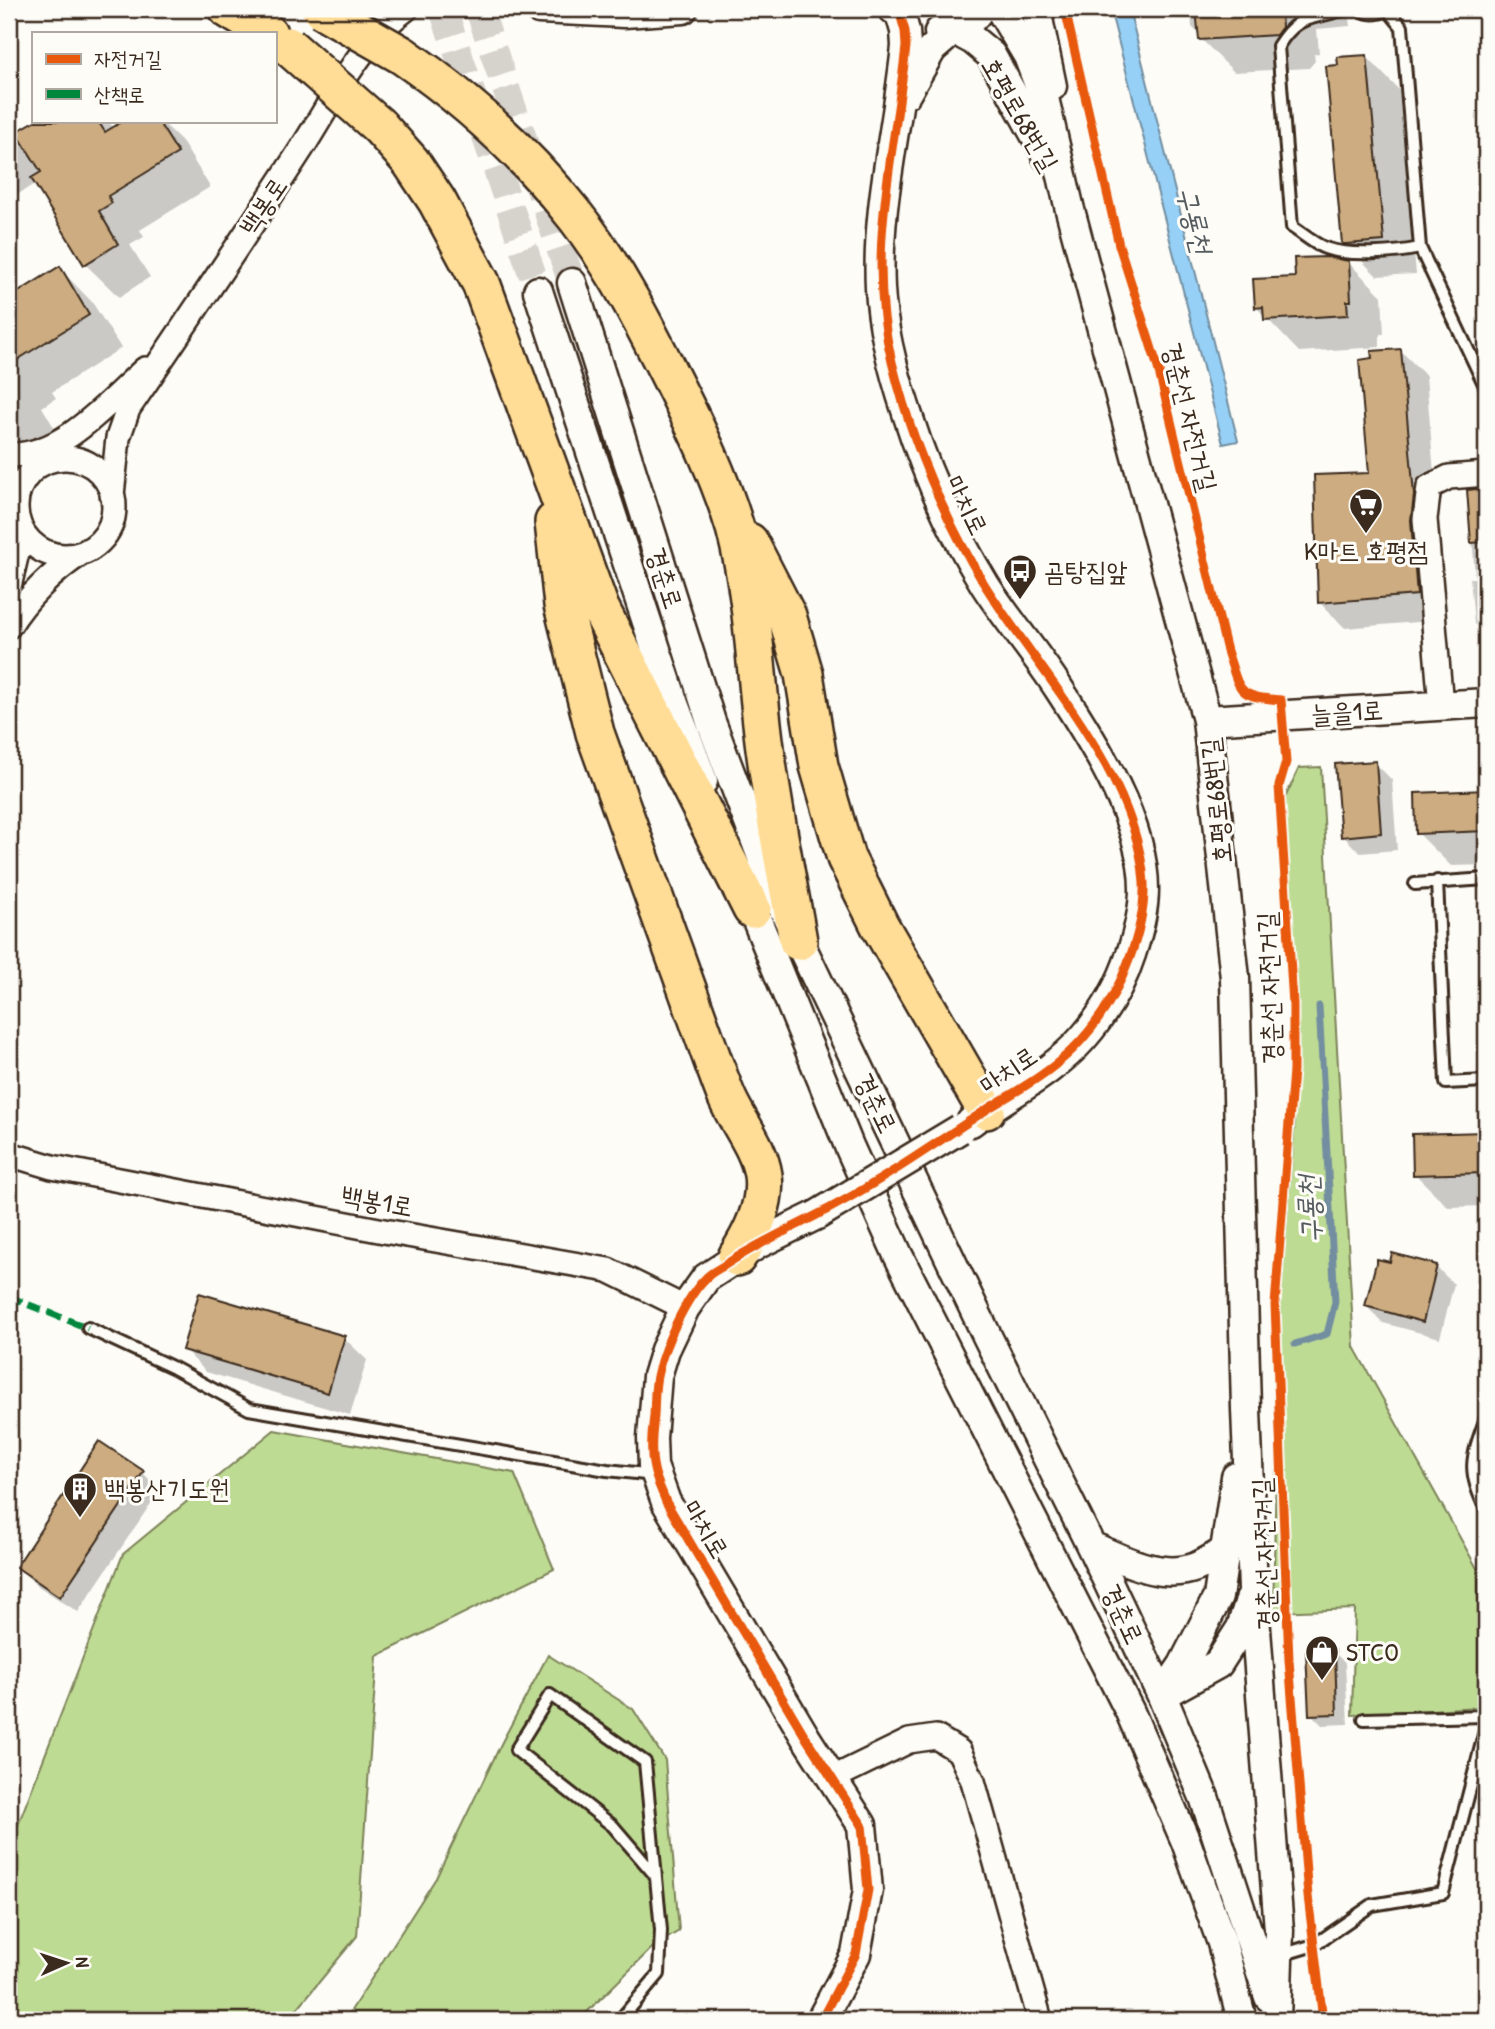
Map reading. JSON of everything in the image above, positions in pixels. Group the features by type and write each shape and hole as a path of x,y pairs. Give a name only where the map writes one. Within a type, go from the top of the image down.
{"highway":[{"path":"228,9 266,32"},
{"path":"321,9 402,55 433,76 474,110 542,177 599,251 643,325 697,430 735,528 745,580 763,737 798,941"},
{"path":"277,39 379,126 411,162 465,250 481,283 600,608 752,909"},
{"path":"547,466 563,605 595,733 714,1064 728,1100 758,1157 763,1175 763,1195 755,1224 737,1257"},
{"path":"718,482 787,616 804,674 819,766 855,879 973,1120"}],"street":[{"name":"백봉로","path":"354,65 377,9"},
{"name":"백봉로","path":"112,495 118,438 128,409 295,159 354,65 378,33 406,9"},
{"path":"539,9 682,9"},
{"path":"897,9 923,30 954,30"},
{"name":"마치로","path":"821,2020 856,1954 868,1890 862,1825 806,1738 666,1502 653,1466 652,1438 657,1376 665,1350 685,1308 706,1278 758,1244 817,1215 1025,1087 1084,1037 1116,990 1134,945 1143,909 1144,886 1136,841 1114,784 1097,750 1058,687 1009,621 962,546 924,462 906,411 885,331 880,291 881,226 906,46 905,31 897,9"},
{"name":"마치로","path":"893,133 900,109 920,67 932,49 954,30 968,23 980,9"},
{"name":"호평로68번길","path":"1000,9 1037,75 1070,210 1208,720 1235,978 1246,1409"},
{"path":"1037,9 1046,50 1070,210"},
{"name":"호평로68번길","path":"954,30 973,40 991,55 1048,158 1070,210"},
{"name":"경춘로","path":"572,283 711,722 774,889 1162,1696 1204,1797 1276,2020"},
{"name":"경춘로","path":"538,291 674,704 752,909 849,1146 898,1255 1130,1712 1186,1842 1222,1943 1242,2020"},
{"name":"백봉로","path":"9,455 21,456 55,446 171,346"},
{"name":"백봉로","path":"61,458 88,435 117,396 171,346"},
{"path":"9,587 22,531 16,500 21,485 31,472 45,462 61,458 78,460 93,467 106,479 112,495 114,512 110,527 101,540 65,564 30,598 9,626"},
{"path":"1440,706 1424,519 1429,487 1449,477 1486,474"},
{"path":"9,507 22,531 32,543 45,552 59,556 82,552"},
{"name":"늘을1로","path":"1208,720 1486,704"},
{"name":"백봉1로","path":"9,1154 52,1167 384,1231 608,1269 685,1308"},
{"name":"백봉1로","path":"9,1164 52,1167"},
{"path":"1162,1696 1183,1665 1218,1597 1246,1409"},
{"path":"1246,1409 1254,1590 1279,1930 1276,2020"},
{"path":"1091,1545 1141,1567 1172,1572 1195,1568 1225,1551"},
{"path":"1130,1712 1217,1664 1241,1628 1254,1590"},
{"path":"833,1777 909,1741 936,1737 959,1751 973,1781 1040,2020"}],"lane":[{"path":"1344,9 1305,18 1288,30 1278,46 1292,227 1325,248 1367,254 1420,248"},
{"path":"1360,9 1376,14 1389,9 1402,27 1420,248 1486,388"},
{"path":"1415,884 1486,879"},
{"path":"1437,881 1446,1083 1486,1081"},
{"path":"88,1328 174,1368 249,1409 607,1470 656,1475"},
{"path":"1486,1418 1473,1456 1474,1486 1486,1509"},
{"path":"620,2020 659,1974 662,1930 645,1762 550,1695 516,1750 613,1826 655,1875"},
{"path":"1364,1719 1486,1716"},
{"path":"1278,1956 1314,1945 1372,1905 1443,1893 1486,1727"}],"green space":[{"path":"1321,767 1354,1347 1479,1572 1478,1707 1352,1715 1355,1609 1273,1612 1279,1318 1295,1122 1285,798 1299,768"},
{"path":"274,1430 514,1473 554,1569 377,1656 357,1936 288,2020 9,2020 9,1848 123,1554"},
{"path":"548,1655 633,1709 665,1760 679,1931 653,1947 579,2020 345,2020 436,1878"}],"water":[{"path":"1110,9 1129,9 1238,441 1223,444"}],"building":[{"path":"1196,9 1281,9 1282,27 1276,35 1199,40"},
{"path":"1367,55 1384,241 1342,244 1326,66 1338,65 1337,57"},
{"path":"33,122 99,122 105,132 121,122 159,122 178,153 108,196 112,203 99,211 118,244 84,265 31,178 41,172 16,132"},
{"path":"1327,257 1349,261 1351,301 1347,301 1348,315 1264,320 1263,307 1255,308 1253,279 1295,277 1294,258"},
{"path":"60,266 89,315 9,365 9,298"},
{"name":"K마트 호평점","path":"1401,349 1414,495 1411,520 1417,595 1318,603 1314,475 1369,473 1359,360 1372,358 1371,351"},
{"path":"1486,488 1486,542 1471,543 1467,490"},
{"path":"1376,761 1381,833 1341,837 1335,764"},
{"path":"1486,790 1486,831 1416,834 1415,793"},
{"path":"1486,1132 1486,1173 1413,1175 1412,1134"},
{"path":"1392,1253 1437,1265 1423,1322 1365,1306 1377,1259 1390,1262"},
{"path":"199,1293 345,1336 328,1393 182,1350"},
{"name":"백봉산기도원","path":"99,1441 144,1471 60,1597 16,1567"},
{"name":"STCO","path":"1335,1650 1337,1714 1309,1715 1306,1651"}],"waterway":[{"name":"구룡천","path":"1295,1344 1327,1334 1335,1302 1319,1006"}],"tunnel":[{"path":"443,9 538,291"},
{"path":"479,9 572,283"}],"marked path":[{"path":"9,1297 88,1328"}],"cycle path":[{"path":"821,2020 856,1954 868,1890 862,1825 806,1738 666,1502 655,1473 652,1449 655,1388 661,1361 684,1309 698,1286 711,1274 749,1250 879,1180 1031,1082 1073,1049 1098,1019 1124,972 1138,932 1144,893 1137,842 1124,802 1081,725 1005,616 968,556 929,475 900,391 884,321 881,281 885,203 906,46 899,10 893,9"},
{"name":"경춘선 자전거길","path":"1065,9 1119,245 1158,368 1227,651 1242,690 1256,697 1281,700 1286,762 1279,786 1293,1004 1293,1070 1275,1305 1289,1660 1308,1896 1323,2020"}],"place":[{"name":"K마트 호평점","path":"1366,535"},
{"name":"곰탕집앞","path":"1020,601"},
{"name":"백봉산기도원","path":"80,1519"},
{"name":"STCO","path":"1322,1682"}]}
